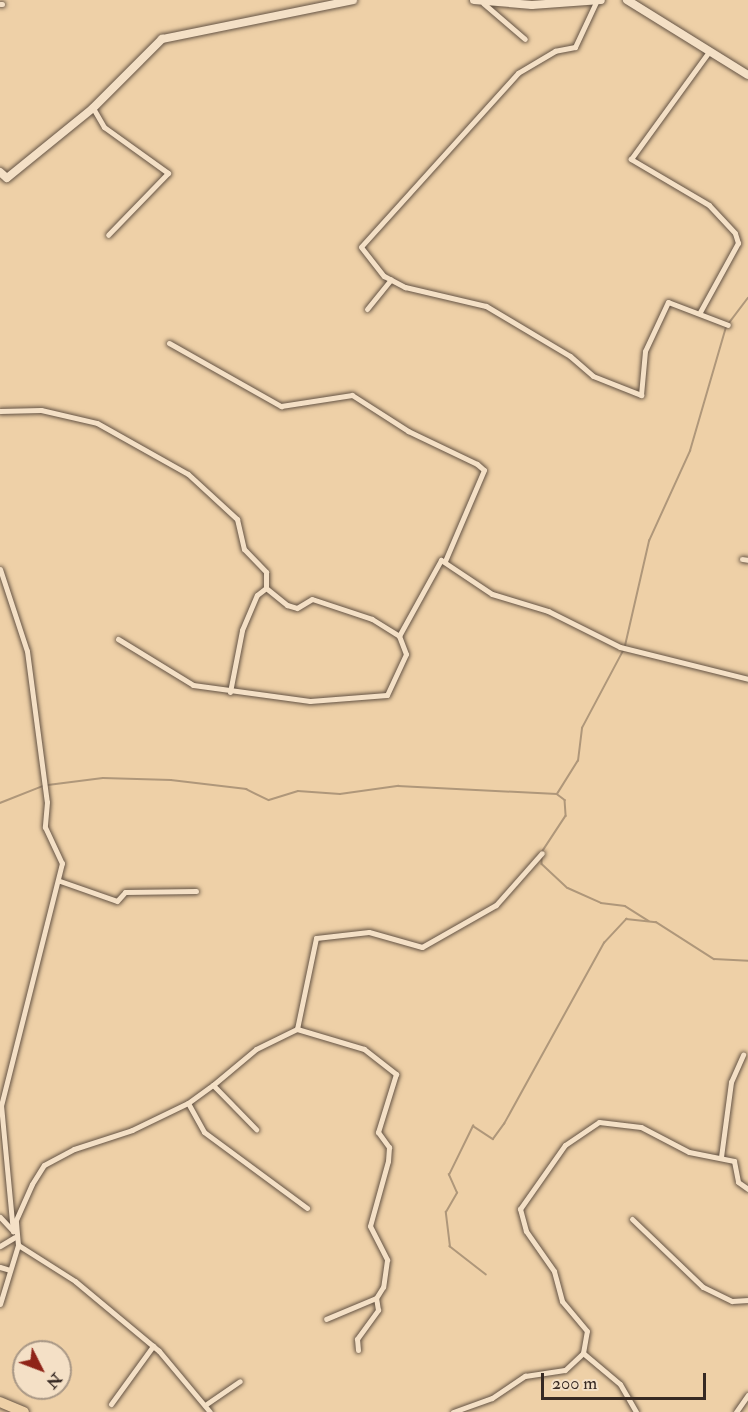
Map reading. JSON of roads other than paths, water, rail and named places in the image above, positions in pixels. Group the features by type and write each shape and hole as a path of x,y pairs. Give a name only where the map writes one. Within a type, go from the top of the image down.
{"highway":[{"path":"0,1402 24,1412"}],"main road":[{"path":"0,172 7,178 93,108 162,39 353,0"},
{"path":"474,0 483,3 599,0"},
{"path":"627,0 708,53 748,75"}],"street":[{"path":"599,0 575,47 555,51 518,73 361,247 391,279 440,300 486,306 570,356 593,376 641,395 645,351 668,302 700,312 728,325"},
{"path":"483,3 525,39"},
{"path":"700,312 738,243 735,233 709,205 631,159 708,53"},
{"path":"93,108 104,127 168,174 108,235"},
{"path":"367,309 391,279"},
{"path":"169,343 281,406 352,395 408,431 477,464 484,470 445,561 399,636"},
{"path":"0,411 41,410 97,423 188,474 237,519 244,549 266,572 266,588"},
{"path":"445,561 492,594 548,611 620,648 748,679"},
{"path":"0,569 27,651 46,792 45,827 62,863 60,881 1,1105 14,1234 18,1245 0,1304"},
{"path":"118,639 172,677 230,692 310,701 382,697 406,654 399,636 372,619 312,599 297,608 287,605 266,588"},
{"path":"230,692 242,630 257,595 266,588"},
{"path":"297,1029 316,938 369,932 422,947 496,904 542,853"},
{"path":"60,881 117,901 125,892 196,891"},
{"path":"0,1246 14,1234 44,1165 188,1103 255,1049 297,1029 364,1049 396,1074 378,1132 389,1147 388,1161 375,1194 370,1233 388,1267 376,1298 378,1310 357,1339 358,1350"},
{"path":"721,1157 731,1082 743,1055"},
{"path":"213,1085 256,1129"},
{"path":"188,1103 204,1131 308,1208"},
{"path":"453,1412 492,1398 525,1376 565,1370 583,1353 587,1331 562,1300 555,1271 521,1218 520,1202 536,1178 565,1145 599,1122 641,1127 658,1140 736,1163 738,1182 748,1189"},
{"path":"0,1217 14,1234"},
{"path":"632,1219 703,1287 732,1301 748,1300"},
{"path":"18,1245 75,1281 153,1346 210,1412"},
{"path":"0,1267 10,1270"},
{"path":"326,1319 376,1298"},
{"path":"111,1404 153,1346"},
{"path":"583,1353 620,1384 636,1412"},
{"path":"205,1405 240,1381"},
{"path":"736,1412 748,1395"}],"waterway":[{"path":"729,323 748,298"},
{"path":"625,646 649,541 690,451 726,327"},
{"path":"557,794 578,761 582,728 623,651"},
{"path":"48,785 103,778 171,780 246,789 269,800 298,791 340,794 398,786 557,794 565,800 566,816 543,851"},
{"path":"0,803 43,786"},
{"path":"542,855 542,864 568,888 601,903 625,906 649,921"},
{"path":"486,1275 450,1247 446,1212 457,1193 449,1175 473,1126 493,1139 504,1124 604,943 626,919 656,922 714,959 748,961"}]}
